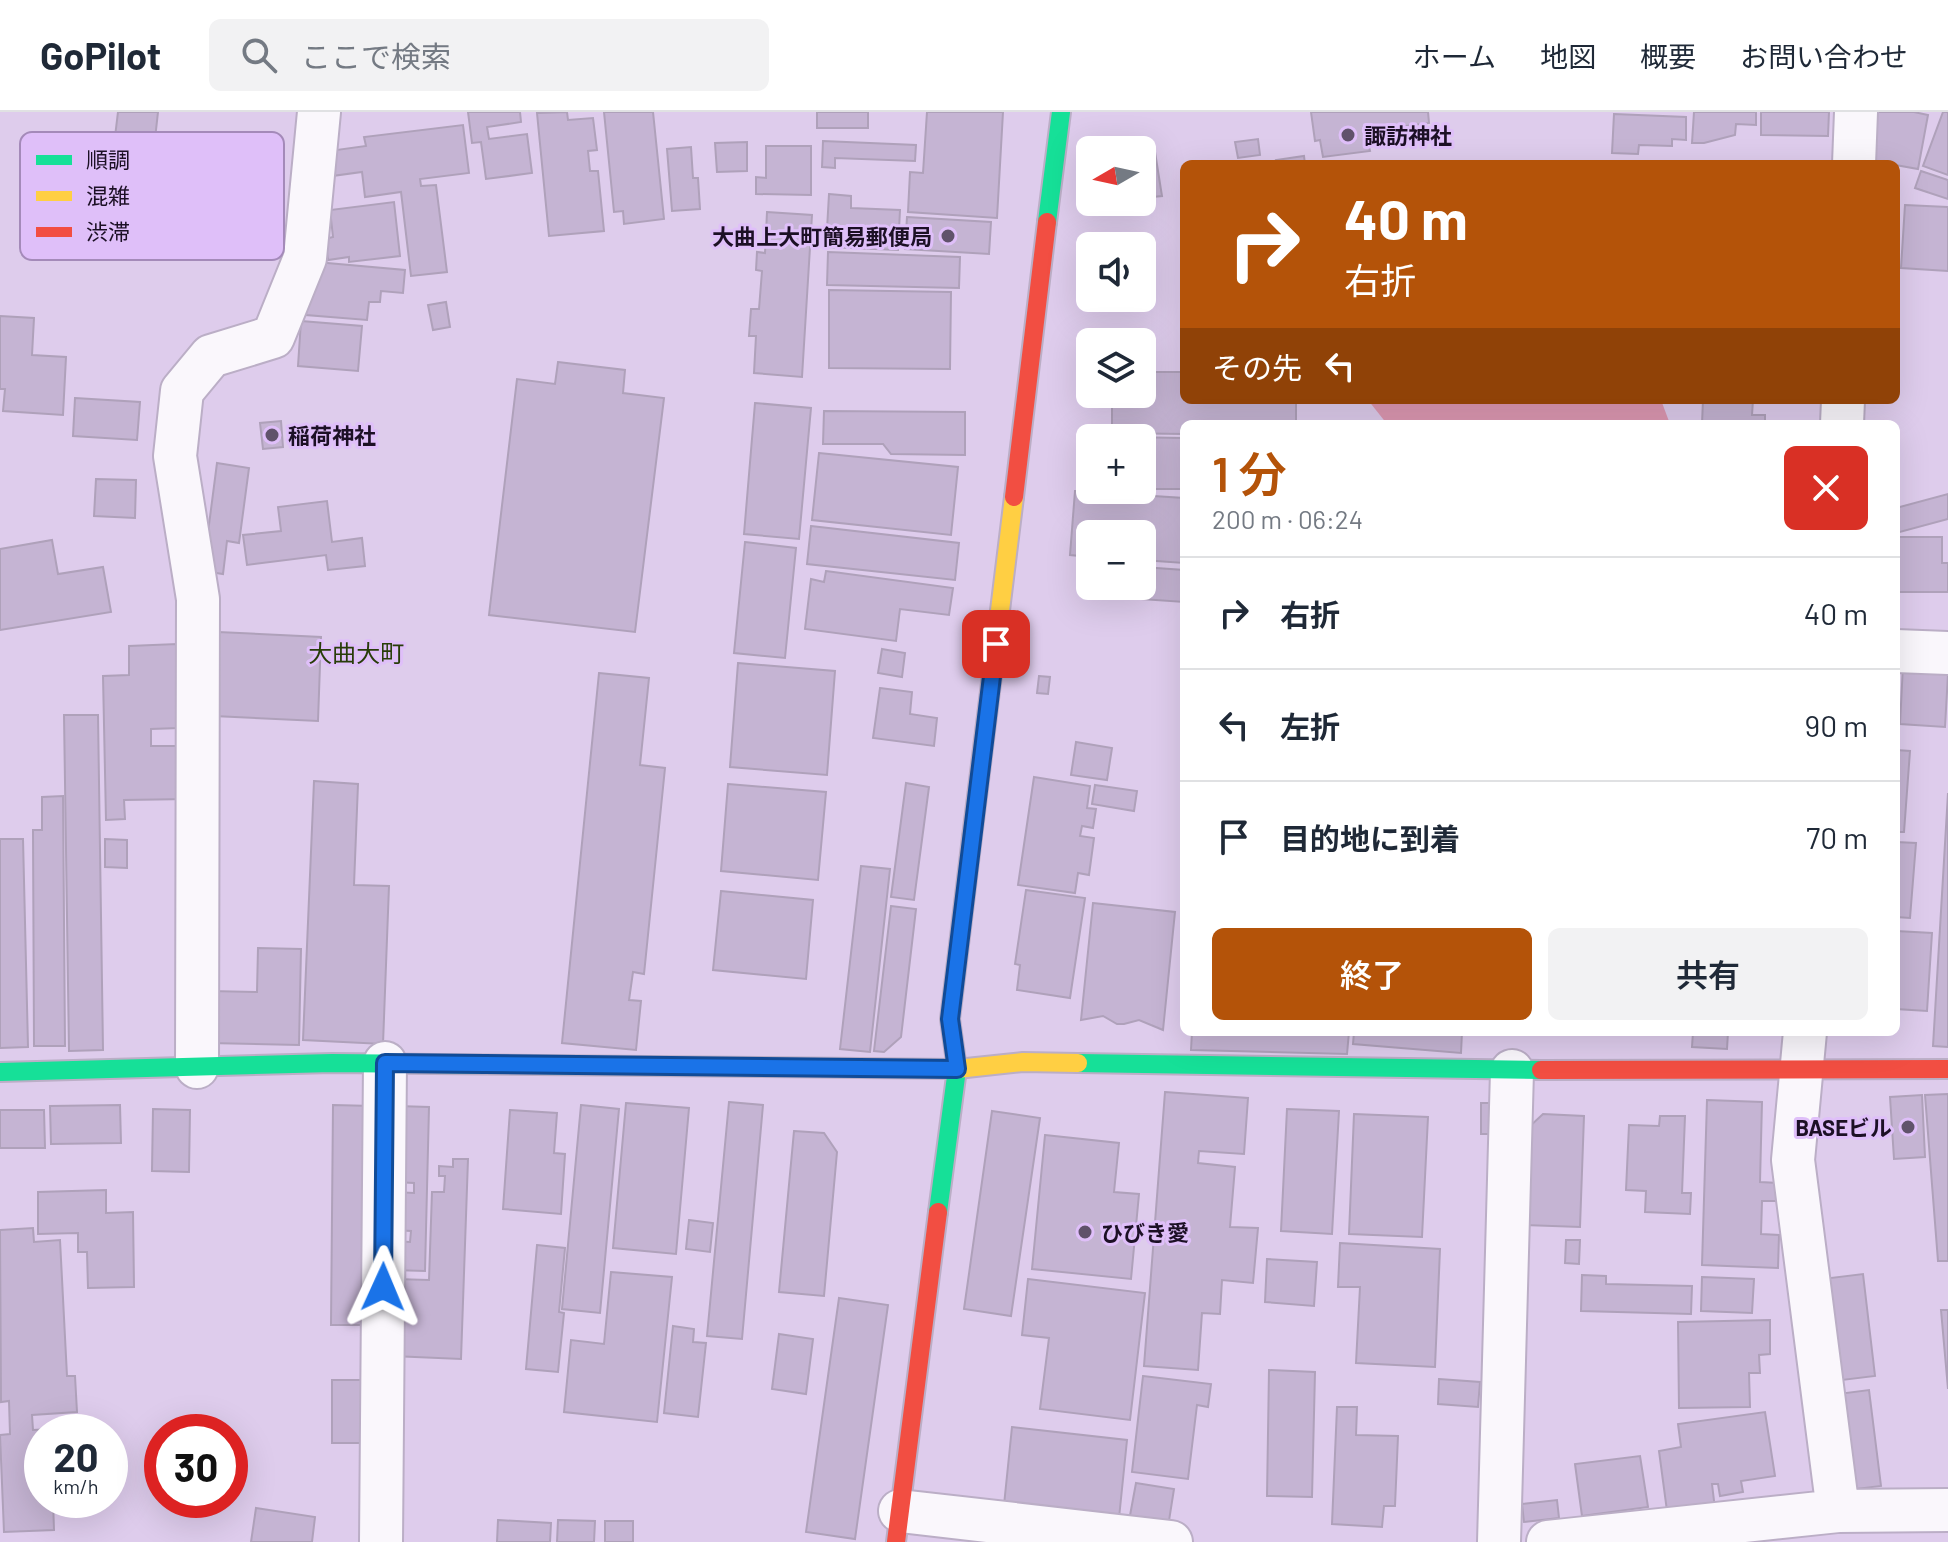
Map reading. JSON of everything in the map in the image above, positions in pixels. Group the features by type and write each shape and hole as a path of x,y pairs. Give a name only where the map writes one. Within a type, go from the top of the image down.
{"street":[{"path":"197,1067 198,599 175,456 182,391 211,356 273,337 305,258 319,112"},
{"path":"1061,112 950,1019 957,1069 898,1526 1171,1542"},
{"path":"1854,160 1856,112"},
{"path":"1900,651 1948,653"},
{"path":"0,1072 385,1063 957,1069 1023,1062 1512,1071 1804,1052 1948,1069"},
{"path":"1804,1052 1793,1160 1838,1511"},
{"path":"381,1542 385,1063"},
{"path":"1499,1542 1512,1071"},
{"path":"1548,1542 1838,1511 1948,1510"}],"shaded area":[{"path":"1371,404 1662,404 1668,420 1384,420"}],"building":[{"path":"118,112 158,112 156,132 116,132"},
{"path":"468,112 520,112 521,122 487,127 489,139 527,134 532,173 486,179 481,142 472,143"},
{"path":"567,112 568,120 593,118 597,150 588,151 590,171 598,171 604,231 549,236 537,113"},
{"path":"604,112 653,112 664,219 624,224 623,211 614,212"},
{"path":"817,112 868,112 868,128 817,128"},
{"path":"927,112 1003,112 997,218 908,212 910,172 923,173"},
{"name":"諏訪神社","path":"1311,112 1428,112 1429,123 1382,129 1384,140 1368,143 1370,151 1323,157 1320,140 1315,141"},
{"path":"1694,112 1756,112 1756,125 1736,124 1735,135 1692,143"},
{"path":"1761,112 1829,112 1828,136 1761,135"},
{"path":"1871,112 1928,115 1918,169 1900,166 1900,160 1862,159"},
{"path":"1943,112 1948,112 1948,175 1923,166"},
{"path":"1614,114 1686,117 1686,140 1672,139 1672,146 1639,145 1638,154 1612,153"},
{"path":"463,125 469,173 420,179 421,186 436,185 447,272 411,276 401,192 365,197 362,172 332,176 329,151 366,146 364,137"},
{"path":"1258,139 1260,155 1238,158 1235,142"},
{"path":"823,141 916,145 915,161 835,158 835,168 822,167"},
{"path":"747,142 747,171 717,172 715,143"},
{"path":"766,146 811,146 811,195 756,194 756,177 766,178"},
{"path":"691,147 693,178 698,178 700,209 672,211 667,149"},
{"path":"1304,156 1304,160 1276,160"},
{"path":"1156,158 1162,196 1156,197"},
{"path":"1921,171 1948,180 1948,199 1915,188"},
{"path":"829,194 851,196 851,208 900,210 898,250 826,247"},
{"path":"394,202 400,256 349,262 349,257 328,260 325,239 333,237 330,210"},
{"path":"1905,205 1948,207 1948,271 1901,268"},
{"path":"767,212 812,215 802,377 754,373 756,336 749,336 751,309 759,309 762,271 756,270 757,252 765,253"},
{"path":"907,217 991,222 989,254 905,249"},
{"path":"828,252 960,257 959,288 827,285"},
{"path":"316,262 405,270 403,293 381,291 380,302 369,302 367,320 306,315 308,288"},
{"path":"829,290 951,292 950,369 829,368"},
{"path":"446,302 450,327 433,330 428,305"},
{"path":"0,316 34,318 32,355 66,357 63,415 3,411 5,389 0,389"},
{"path":"301,321 362,326 358,371 298,366"},
{"path":"558,362 625,370 623,393 664,398 635,632 489,615 517,379 555,384"},
{"path":"1156,372 1180,372 1180,404 1296,404 1296,420 1180,420 1180,434 1156,434 1156,424 1112,424 1112,408 1156,408"},
{"path":"75,398 140,402 137,440 73,436"},
{"path":"755,403 811,408 799,539 744,534"},
{"path":"1703,404 1753,404 1752,415 1765,415 1765,420 1702,420"},
{"path":"824,411 965,412 965,455 891,454 883,444 823,444"},
{"name":"稲荷神社","path":"281,421 283,447 263,449 260,423"},
{"path":"1156,438 1180,438 1180,489 1156,489"},
{"path":"819,453 958,467 951,535 812,520"},
{"path":"217,463 249,468 239,543 227,541 223,574 203,571"},
{"path":"96,479 136,480 135,518 94,516"},
{"path":"1075,491 1076,504 1156,504 1156,496 1180,498 1180,563 1156,561 1156,520 1076,520 1076,556 1070,555"},
{"path":"1948,494 1948,519 1900,532 1900,507"},
{"path":"327,501 332,542 362,538 365,566 328,570 326,555 247,565 243,535 281,531 278,507"},
{"path":"811,526 959,543 955,580 807,564"},
{"path":"1900,537 1942,537 1942,563 1948,563 1948,592 1900,592"},
{"path":"52,540 58,574 103,567 111,612 0,630 0,549"},
{"path":"745,542 796,548 785,658 734,653"},
{"path":"1156,568 1180,570 1180,602 1155,600"},
{"path":"826,571 953,588 949,615 900,609 896,641 805,629 811,579 824,582"},
{"path":"218,632 321,637 318,721 214,716"},
{"path":"177,644 179,728 151,729 151,746 188,746 189,799 124,800 125,819 106,820 103,676 129,675 129,646"},
{"path":"882,649 905,653 902,677 878,673"},
{"path":"738,663 835,671 827,775 730,767"},
{"path":"1903,665 1925,672 1948,674 1945,727 1900,724"},
{"path":"599,673 649,678 640,765 665,768 644,974 633,972 629,1000 641,1001 636,1050 562,1043"},
{"path":"1039,676 1050,677 1048,694 1037,693"},
{"path":"880,688 912,692 910,714 937,718 934,746 873,738"},
{"path":"64,715 98,715 103,1050 69,1051"},
{"path":"1076,742 1112,748 1107,780 1071,775"},
{"path":"1900,750 1910,751 1904,832 1900,832"},
{"path":"1034,777 1090,786 1087,808 1096,809 1093,828 1082,826 1080,836 1094,838 1089,875 1078,873 1075,893 1018,885"},
{"path":"314,781 358,784 354,885 389,886 383,1044 303,1040"},
{"path":"906,783 929,787 914,900 891,897"},
{"path":"728,784 826,792 818,880 721,871"},
{"path":"1095,785 1137,791 1134,811 1092,804"},
{"path":"1948,793 1948,1047 1933,1046"},
{"path":"63,796 65,1046 34,1046 33,830 42,830 42,797"},
{"path":"0,839 23,839 28,1047 0,1048"},
{"path":"105,839 127,840 127,868 105,867"},
{"path":"1900,842 1916,843 1910,918 1900,917"},
{"path":"861,866 890,869 870,1052 840,1049"},
{"path":"1026,890 1085,898 1070,998 1017,990 1020,965 1015,964"},
{"path":"721,891 813,900 806,979 713,970"},
{"path":"1093,903 1175,912 1163,1030 1139,1020 1117,1024 1103,1016 1081,1020"},
{"path":"891,906 916,909 901,1037 884,1052 874,1051"},
{"path":"1900,931 1932,933 1927,1011 1900,1009"},
{"path":"258,948 301,949 299,1045 209,1043 210,991 257,992"},
{"path":"1192,1036 1349,1036 1347,1054 1191,1050"},
{"path":"1354,1036 1462,1036 1461,1053 1353,1044"},
{"path":"1693,1036 1728,1036 1727,1049 1692,1047"},
{"path":"1165,1092 1248,1098 1244,1154 1199,1151 1198,1163 1235,1167 1230,1227 1258,1228 1253,1283 1222,1280 1220,1314 1202,1313 1198,1370 1144,1366"},
{"path":"1948,1094 1948,1261 1938,1261 1925,1095"},
{"name":"BASEビル","path":"1922,1095 1925,1157 1894,1159 1890,1097"},
{"path":"1707,1100 1762,1102 1760,1182 1778,1183 1777,1201 1762,1201 1761,1234 1779,1235 1778,1268 1702,1265"},
{"path":"729,1102 763,1105 742,1339 707,1336"},
{"path":"626,1103 689,1108 676,1254 613,1248"},
{"path":"1481,1103 1499,1103 1499,1134 1481,1134"},
{"path":"120,1105 121,1143 51,1144 50,1106"},
{"path":"333,1105 373,1106 371,1325 331,1325"},
{"path":"581,1105 619,1109 600,1313 562,1309"},
{"path":"397,1106 429,1107 425,1271 393,1270 393,1241 410,1242 411,1231 394,1230 395,1192 414,1193 414,1183 395,1182"},
{"path":"153,1109 190,1110 189,1172 152,1171"},
{"path":"1287,1109 1339,1111 1332,1234 1281,1231"},
{"path":"0,1110 44,1110 45,1148 0,1148"},
{"path":"510,1110 557,1113 554,1153 565,1154 561,1214 503,1209"},
{"path":"992,1111 1040,1118 1011,1316 964,1309"},
{"path":"1354,1114 1428,1117 1422,1237 1349,1234"},
{"path":"1543,1114 1584,1116 1580,1227 1524,1225 1528,1128"},
{"path":"1660,1116 1685,1116 1682,1193 1691,1193 1690,1214 1645,1212 1646,1191 1626,1190 1629,1125 1659,1126"},
{"path":"794,1131 824,1133 837,1152 824,1296 779,1292"},
{"name":"ひびき愛","path":"1045,1135 1119,1143 1114,1192 1139,1194 1131,1279 1032,1269"},
{"path":"453,1159 468,1159 461,1359 392,1356 395,1279 429,1280 432,1192 444,1192 445,1176 439,1176 439,1166 453,1167"},
{"path":"106,1190 106,1213 133,1212 134,1287 88,1288 87,1252 78,1252 78,1233 38,1234 38,1192"},
{"path":"689,1220 713,1223 710,1252 686,1249"},
{"path":"33,1228 34,1242 60,1240 67,1376 75,1376 77,1412 24,1414 24,1518 54,1518 54,1530 4,1532 0,1435 10,1434 9,1401 1,1402 0,1230"},
{"path":"1566,1240 1580,1240 1579,1264 1565,1263"},
{"path":"1340,1243 1440,1249 1435,1367 1356,1363 1360,1287 1338,1287"},
{"path":"537,1245 565,1248 559,1312 564,1313 558,1372 526,1369"},
{"path":"1267,1259 1317,1262 1314,1306 1265,1302"},
{"path":"611,1272 672,1277 657,1422 564,1412 571,1340 604,1344"},
{"path":"1863,1274 1875,1376 1834,1381 1822,1279"},
{"path":"1582,1275 1606,1276 1606,1284 1692,1286 1691,1314 1581,1311"},
{"path":"1702,1277 1754,1279 1752,1313 1701,1311"},
{"path":"1028,1279 1145,1293 1130,1420 1040,1409 1049,1338 1022,1335"},
{"path":"839,1298 888,1305 855,1539 806,1532"},
{"path":"1941,1310 1948,1310 1948,1389"},
{"path":"1770,1320 1770,1354 1759,1355 1760,1373 1749,1373 1750,1407 1679,1408 1678,1322"},
{"path":"673,1326 694,1329 693,1342 706,1343 698,1417 664,1413"},
{"path":"779,1334 813,1339 806,1394 772,1389"},
{"path":"1269,1370 1315,1372 1312,1497 1267,1496"},
{"path":"1143,1376 1211,1384 1208,1407 1197,1405 1188,1479 1132,1472"},
{"path":"1439,1379 1480,1382 1478,1407 1438,1404"},
{"path":"332,1380 370,1380 370,1443 332,1443"},
{"path":"1869,1390 1881,1486 1848,1490 1830,1395"},
{"path":"1337,1407 1357,1407 1356,1435 1398,1436 1395,1506 1384,1506 1382,1527 1332,1524"},
{"path":"1765,1412 1775,1476 1741,1481 1743,1492 1720,1496 1718,1484 1712,1484 1715,1509 1667,1511 1659,1451 1681,1447 1678,1424"},
{"path":"1012,1427 1127,1440 1119,1518 1004,1505"},
{"path":"1640,1456 1648,1507 1582,1516 1575,1464"},
{"path":"1136,1483 1174,1489 1168,1527 1129,1521"},
{"path":"1557,1500 1559,1518 1524,1522 1522,1504"},
{"path":"256,1508 315,1517 312,1542 251,1542"},
{"path":"498,1520 551,1523 550,1542 497,1542"},
{"path":"558,1520 595,1521 594,1542 557,1542"},
{"path":"605,1521 633,1521 633,1542 605,1542"}],"traffic: fast":[{"path":"1047,222 1061,112"},
{"path":"938,1212 957,1069 950,1019 972,837"},
{"path":"0,1072 332,1063 759,1067"},
{"path":"1078,1063 1541,1070"}],"traffic: slow":[{"path":"972,837 1014,497"},
{"path":"759,1067 957,1069 1023,1062 1078,1063"}],"traffic: jam":[{"path":"1014,497 1047,222"},
{"path":"1541,1070 1948,1069"},
{"path":"896,1542 938,1212"}],"place":[{"name":"諏訪神社","path":"1348,135"},
{"name":"大曲上大町簡易郵便局","path":"948,236"},
{"name":"稲荷神社","path":"272,435"},
{"name":"BASEビル","path":"1908,1127"},
{"name":"ひびき愛","path":"1085,1232"}],"district":[{"name":"大曲大町","path":"356,652"}],"route":[{"path":"383,1287 385,1063 957,1069 950,1019 996,644"}]}
